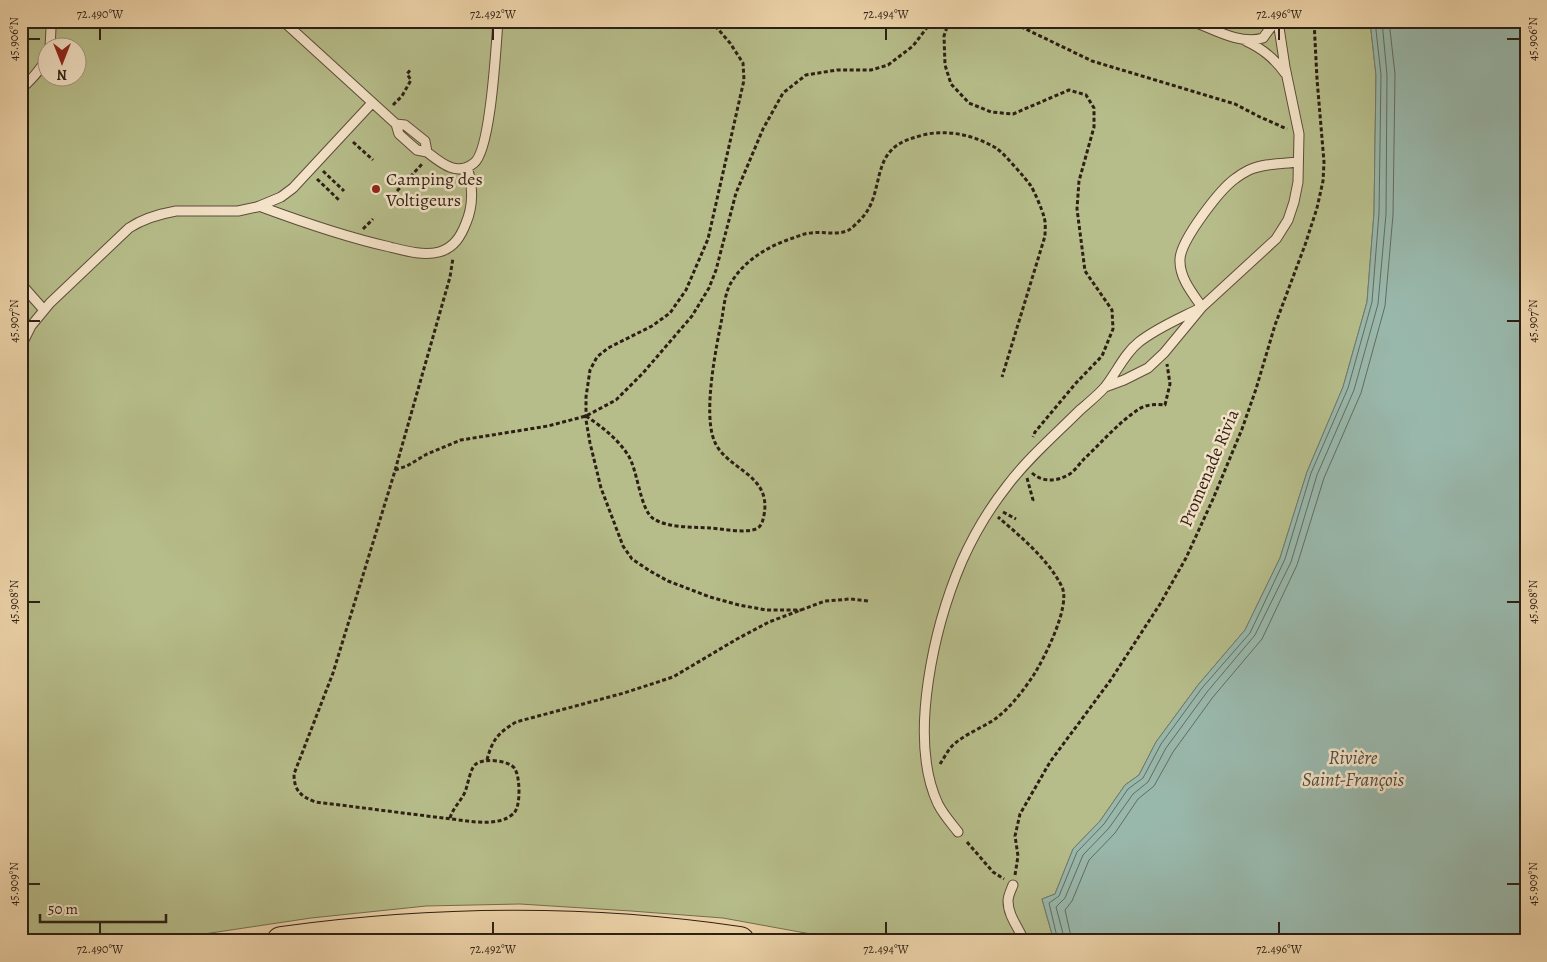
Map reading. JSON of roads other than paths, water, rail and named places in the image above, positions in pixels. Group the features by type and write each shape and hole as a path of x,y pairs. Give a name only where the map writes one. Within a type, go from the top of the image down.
{"highway":[{"path":"281,941 411,927 512,924 606,926 740,941"}],"lane":[{"path":"48,21 50,38"},
{"path":"282,21 396,124 399,134 417,150 428,152 446,167 462,168 467,167 479,158 485,139 492,91 498,21"},
{"path":"1192,21 1261,48 1271,56 1286,75"},
{"path":"1243,40 1262,38 1273,21"},
{"path":"1105,387 1148,368 1164,353 1202,307 1276,239 1288,220 1298,182 1299,134 1286,75 1278,21"},
{"path":"21,89 38,71"},
{"path":"21,346 44,310 115,239 138,222 151,216 176,211 238,211 259,206 281,197 293,188 372,103"},
{"path":"1202,307 1186,284 1181,272 1180,260 1186,240 1224,189 1235,178 1263,165 1298,162"},
{"path":"259,206 319,228 366,242 414,253 438,252 453,245 458,240 469,215 472,186 467,167"},
{"path":"21,284 44,310"},
{"path":"958,832 938,805 930,779 926,761 926,705 933,659 946,604 975,534 990,509 1027,463 1105,387 1138,343 1150,334 1202,307"},
{"path":"1013,885 1008,900 1009,909 1024,941"}],"water":[{"name":"Rivière Saint-François","path":"1370,21 1526,21 1526,941 1054,941 1042,899 1055,894 1073,849 1100,821 1125,785 1139,775 1156,742 1198,685 1245,630 1280,558 1307,472 1343,387 1367,302 1374,213 1376,75"}],"place":[{"name":"Camping des Voltigeurs","path":"376,189"}]}
